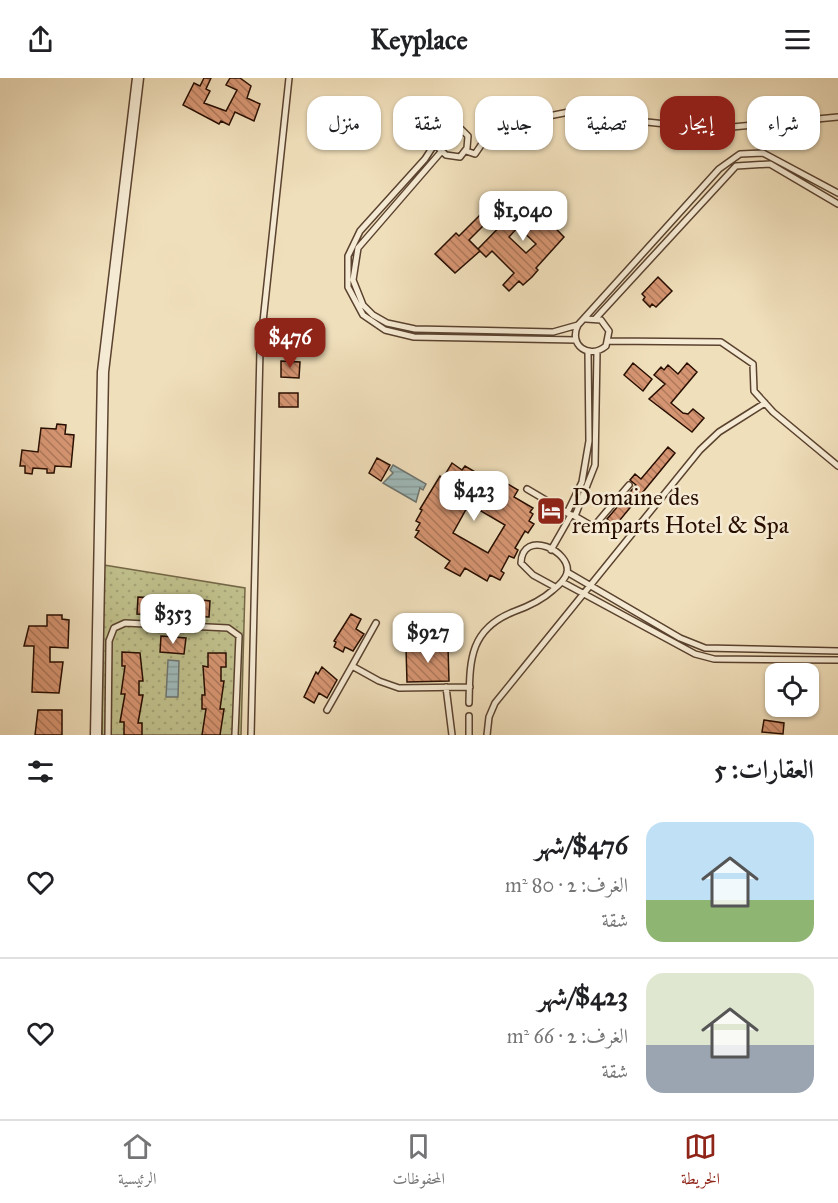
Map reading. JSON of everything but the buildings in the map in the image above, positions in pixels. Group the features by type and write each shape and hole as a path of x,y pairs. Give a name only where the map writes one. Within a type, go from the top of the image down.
{"street":[{"path":"96,735 103,372 138,78"}],"lane":[{"path":"251,735 260,350 289,78"},
{"path":"466,151 475,154 490,132 503,125 569,112 603,112 656,123 711,129 838,117"},
{"path":"463,132 468,136 466,151 455,158 441,152 352,245 346,268 350,293 363,315 377,326 404,336 433,333 553,332 578,325 736,165 770,164 838,204"},
{"path":"392,201 431,150"},
{"path":"596,318 719,169 740,153 763,153 838,193"},
{"path":"586,319 596,318 608,327 609,341"},
{"path":"578,325 576,340 580,348 588,352 597,352 609,341 721,342 753,364 754,391 765,403 838,466"},
{"path":"433,333 576,340"},
{"path":"571,514 582,482 589,441 588,352"},
{"path":"551,550 595,465 597,352"},
{"path":"487,735 489,717 495,704 706,443 765,403"},
{"path":"527,489 590,525 595,525 629,485"},
{"path":"469,703 472,650 482,634 498,619 540,600 562,582 567,572 566,562 551,550 539,544 531,544 525,549 521,562 533,575 555,587"},
{"path":"567,572 680,638 705,648 838,651"},
{"path":"562,582 695,654 714,659 838,660"},
{"path":"108,735 110,636 114,628 125,623 228,628 236,632 239,641 235,735"},
{"path":"327,710 376,623"},
{"path":"782,660 783,651"},
{"path":"352,666 391,686 470,687"},
{"path":"446,687 452,735"},
{"path":"469,717 469,735"}],"green space":[{"path":"104,565 245,588 241,735 102,735"}],"water":[{"path":"393,465 426,484 423,490 420,488 416,502 383,483 393,473 390,470"},
{"path":"168,660 179,661 178,697 166,697"}],"place":[{"name":"Domaine des remparts Hotel & Spa","path":"551,511"}]}
